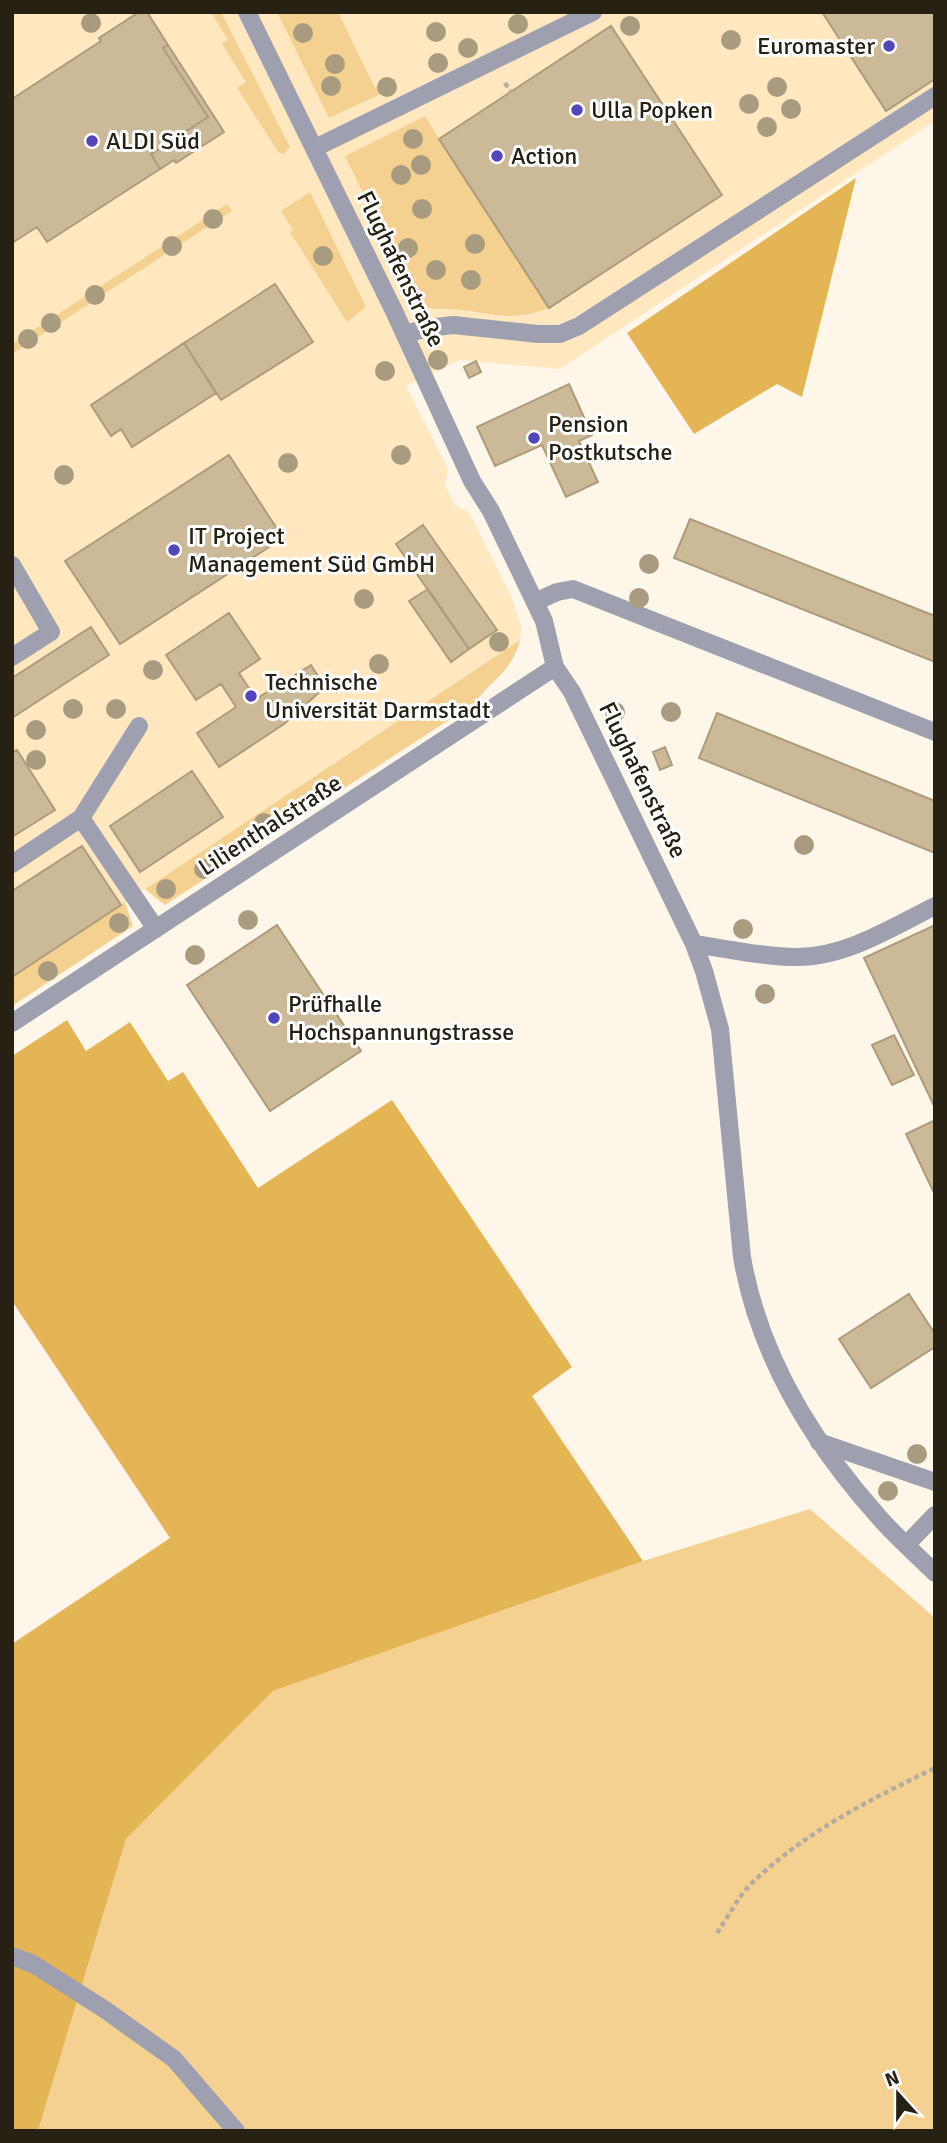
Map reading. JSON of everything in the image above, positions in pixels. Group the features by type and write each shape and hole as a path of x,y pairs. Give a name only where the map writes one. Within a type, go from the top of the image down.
{"street":[{"name":"Flughafenstraße","path":"247,12 405,334 467,470 491,511 544,621 555,667 578,704 694,944 720,1029 742,1257 748,1294 763,1339 781,1377 819,1442 860,1496 935,1573"},
{"path":"315,148 593,12"},
{"path":"405,334 453,325 560,334 579,326 935,96"},
{"path":"12,565 51,632 12,657"},
{"path":"535,603 557,592 573,589 935,732"},
{"name":"Lilienthalstraße","path":"12,1023 555,667"},
{"path":"12,864 81,818 139,726"},
{"path":"81,818 156,929"},
{"path":"694,944 798,957 826,954 859,943 935,906"},
{"path":"819,1442 935,1482"},
{"path":"906,1544 935,1515"},
{"path":"12,1956 33,1964 104,2009 174,2059 236,2131"}],"path":[{"path":"717,1933 750,1885 802,1842 887,1791 935,1768"}],"shaded area":[{"path":"12,12 935,12 935,121 560,369 460,360 406,386 448,469 445,486 455,505 469,512 512,598 522,629 520,640 12,977"},
{"path":"211,12 221,12 290,147 284,154 279,153 237,88 246,82 222,44 228,40"},
{"path":"277,12 338,12 375,88 396,78 394,88 329,118"},
{"path":"425,116 549,308 514,316 427,308 422,307 411,291 345,156"},
{"path":"856,178 802,397 777,384 694,434 627,333"},
{"path":"310,192 366,307 347,322 290,232 293,230 281,211"},
{"path":"227,204 232,211 15,352 12,344"},
{"path":"520,640 512,661 475,703 165,905 145,889"},
{"path":"125,902 133,926 12,1006 12,977"},
{"path":"67,1020 86,1051 130,1022 168,1081 183,1072 258,1188 392,1100 572,1367 532,1396 643,1561 273,1691 126,1839 38,2131 12,2131 12,1644 170,1538 12,1301 12,1056"},
{"path":"810,1509 935,1618 935,2131 38,2131 126,1839 273,1691 643,1561"}],"building":[{"name":"ALDI Süd","path":"139,12 147,12 168,45 163,48 208,117 151,154 160,169 47,242 37,227 12,243 12,99 101,41 99,38"},
{"name":"Euromaster","path":"822,12 935,12 935,79 886,111"},
{"path":"611,26 722,195 549,308 439,139"},
{"path":"168,45 224,132 176,163 174,160 160,169 151,154 208,117 163,48"},
{"path":"275,284 313,342 221,400 184,343"},
{"path":"184,343 216,393 132,447 121,429 111,436 91,405"},
{"path":"476,361 481,372 469,378 464,367"},
{"name":"Pension Postkutsche","path":"569,384 592,435 579,441 598,482 566,497 542,445 495,466 477,427"},
{"name":"IT Project Management Süd GmbH","path":"229,455 283,538 120,644 65,561"},
{"path":"690,519 935,616 935,662 674,558"},
{"path":"423,525 497,630 469,649 396,544"},
{"path":"428,589 469,649 451,662 409,601"},
{"path":"229,613 260,659 239,673 256,699 311,665 325,687 284,724 219,767 197,733 236,707 221,684 196,700 166,655"},
{"path":"91,627 109,655 12,718 12,678"},
{"path":"717,713 935,801 935,853 699,758"},
{"path":"665,747 672,765 660,770 653,752"},
{"path":"17,750 55,810 12,837 12,752"},
{"path":"192,771 223,817 140,872 110,826"},
{"path":"82,846 121,905 12,977 12,891"},
{"name":"Prüfhalle Hochspannungstrasse","path":"277,925 361,1051 270,1111 187,985"},
{"path":"935,925 935,1108 864,958"},
{"path":"894,1035 914,1075 892,1085 872,1045"},
{"path":"935,1120 935,1195 906,1134"},
{"path":"909,1294 935,1334 935,1347 871,1388 839,1339"}],"place":[{"name":"Euromaster","path":"889,46"},
{"name":"Ulla Popken","path":"577,110"},
{"name":"ALDI Süd","path":"92,141"},
{"name":"Action","path":"497,156"},
{"name":"Pension Postkutsche","path":"534,438"},
{"name":"IT Project Management Süd GmbH","path":"174,550"},
{"name":"Technische Universität Darmstadt","path":"251,696"},
{"name":"Prüfhalle Hochspannungstrasse","path":"274,1018"}]}
